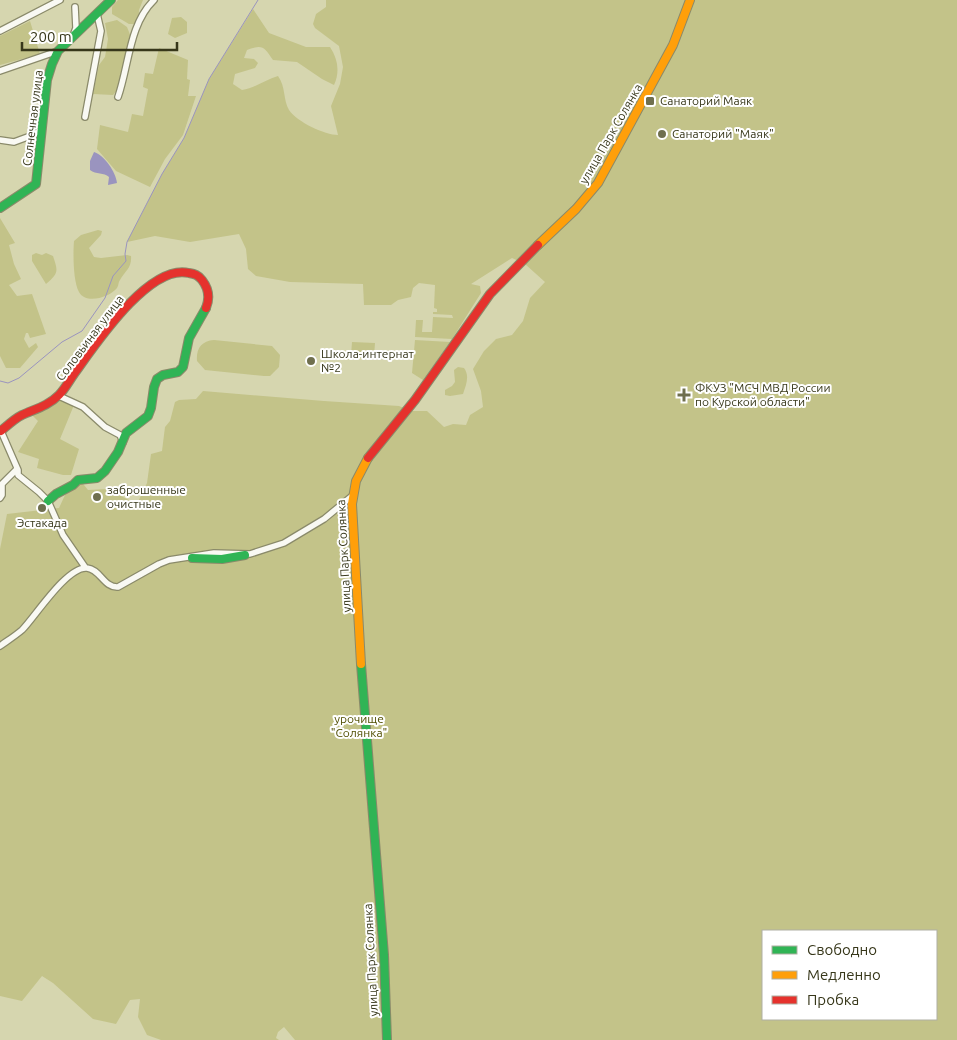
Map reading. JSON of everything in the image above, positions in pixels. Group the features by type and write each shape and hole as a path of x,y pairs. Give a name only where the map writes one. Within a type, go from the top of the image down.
{"street":[{"path":"0,32 60,0"},
{"path":"118,97 137,28 143,14 154,0"},
{"name":"улица Парк Солянка","path":"387,1040 384,954 364,712 352,496 356,480 363,466 387,433 414,402 488,296 543,239 587,198 598,183 673,45 690,0"},
{"name":"Солнечная улица","path":"0,208 36,184 47,80 58,51 108,2"},
{"path":"73,38 76,28 75,7"},
{"path":"85,117 101,30 96,14"},
{"path":"0,71 58,51"},
{"path":"0,140 14,142 33,136 42,129"},
{"name":"Соловьиная улица","path":"0,430 20,416 51,403 59,396 135,296 166,274 173,271 188,272 200,278 206,285 209,296 206,308 189,337 184,367 178,372 162,375 156,383 150,413 145,420 128,431 123,442"},
{"path":"48,502 54,494 71,486 78,480 95,479 103,474 123,442 120,435 105,427 83,407 59,396"},
{"path":"0,430 17,469 18,476 39,492 48,502 63,535 86,567 91,569 109,585 118,587 158,564 169,560 192,558 222,559 262,551 293,539 324,519 352,496"},
{"path":"0,498 2,484 17,469"},
{"path":"0,646 21,631 66,578 80,568 86,567"}],"green space":[{"path":"118,0 143,0 139,10 138,24 129,24 112,14 112,7"},
{"name":"урочище \"Солянка\"","path":"326,0 957,0 957,1040 295,1040 284,1027 278,1032 276,1038 279,1040 161,1040 147,1035 138,1017 140,999 130,1000 116,1024 93,1019 53,983 42,976 22,1001 0,996 0,549 7,514 59,508 65,495 80,480 88,490 107,489 137,504 147,483 151,454 162,451 165,427 170,421 175,402 196,399 203,391 399,406 411,411 427,411 444,427 453,424 466,425 470,415 483,407 481,391 473,369 484,351 496,339 512,335 523,321 530,298 545,282 525,264 512,258 471,284 480,286 481,293 452,339 415,337 416,320 423,320 422,332 432,332 433,317 453,318 452,315 433,314 433,312 437,312 437,309 434,308 435,285 419,283 413,288 411,297 398,300 391,305 364,305 363,284 290,282 256,276 248,269 246,249 239,234 190,242 155,236 127,242 162,174 184,138 209,79 253,9 269,33 306,47 330,47 335,56 337,66 336,80 334,85 297,62 273,60 263,48 257,47 247,50 244,58 254,59 258,63 255,68 235,74 233,84 242,90 278,76 281,80 287,106 293,115 312,127 326,133 338,135 331,106 340,84 343,67 339,46 315,28 313,24 316,14 326,7"},
{"path":"181,17 187,22 187,33 175,38 168,34 172,18"},
{"path":"117,20 127,27 131,37 119,88 113,95 93,94 99,65 105,57 108,39 105,23"},
{"path":"30,21 40,54 0,65 0,36"},
{"path":"159,48 188,60 187,79 190,80 188,96 196,96 183,135 165,159 150,187 116,171 97,149 100,125 128,132 132,114 143,116 148,89 143,87 145,73 153,74"},
{"path":"0,218 15,243 9,245 14,264 21,279 9,285 17,296 32,294 46,334 30,338 28,333 26,333 24,339 29,348 36,343 38,347 20,368 6,368 0,356"},
{"path":"98,230 102,231 101,235 89,248 94,257 127,255 131,256 131,260 114,291 104,297 92,299 82,296 77,287 74,267 74,241 81,235"},
{"path":"36,253 42,255 46,253 53,256 55,261 56,272 46,284 32,261 32,255"},
{"path":"214,340 272,346 280,355 279,367 270,376 205,370 197,361 197,353 200,346"},
{"path":"415,340 450,342 423,380 412,373"},
{"path":"352,342 375,343 374,356 351,355"},
{"path":"458,367 464,368 467,374 463,394 445,395 445,390 455,382 454,370"},
{"path":"61,400 74,405 60,439 79,449 71,475 63,475 37,468 39,459 18,452 38,421 32,415 45,410"}],"shaded area":[{"path":"94,152 109,164 117,183 108,185 109,177 90,170 90,161"}],"waterway":[{"path":"0,381 8,383 19,378 62,342 82,331 105,298 113,276 126,261 127,242 162,174 184,138 209,79 258,0"}],"traffic: fast":[{"path":"0,208 36,184 47,80 58,51 111,0"},
{"path":"48,501 78,480 97,478 105,471 118,452 126,433 148,416 157,379 163,375 178,372 183,367 189,338 206,308"},
{"path":"192,558 222,559 245,555"},
{"path":"361,664 384,955 387,1040"}],"traffic: slow":[{"path":"538,245 576,209 598,183 673,45 690,0"},
{"path":"361,664 352,504 356,481 368,458"}],"traffic: jam":[{"path":"368,458 415,400 490,294 538,245"},
{"path":"0,430 19,417 55,399 124,309 157,280 173,273 196,275 202,280 207,290 208,301 206,308"}],"place":[{"name":"Санаторий Маяк","path":"650,101"},
{"name":"Санаторий \"Маяк\"","path":"662,134"},
{"name":"Школа-интернат №2","path":"311,361"},
{"name":"ФКУЗ \"МСЧ МВД России по Курской области\"","path":"684,395"},
{"name":"заброшенные очистные","path":"97,497"},
{"name":"Эстакада","path":"42,508"}]}
